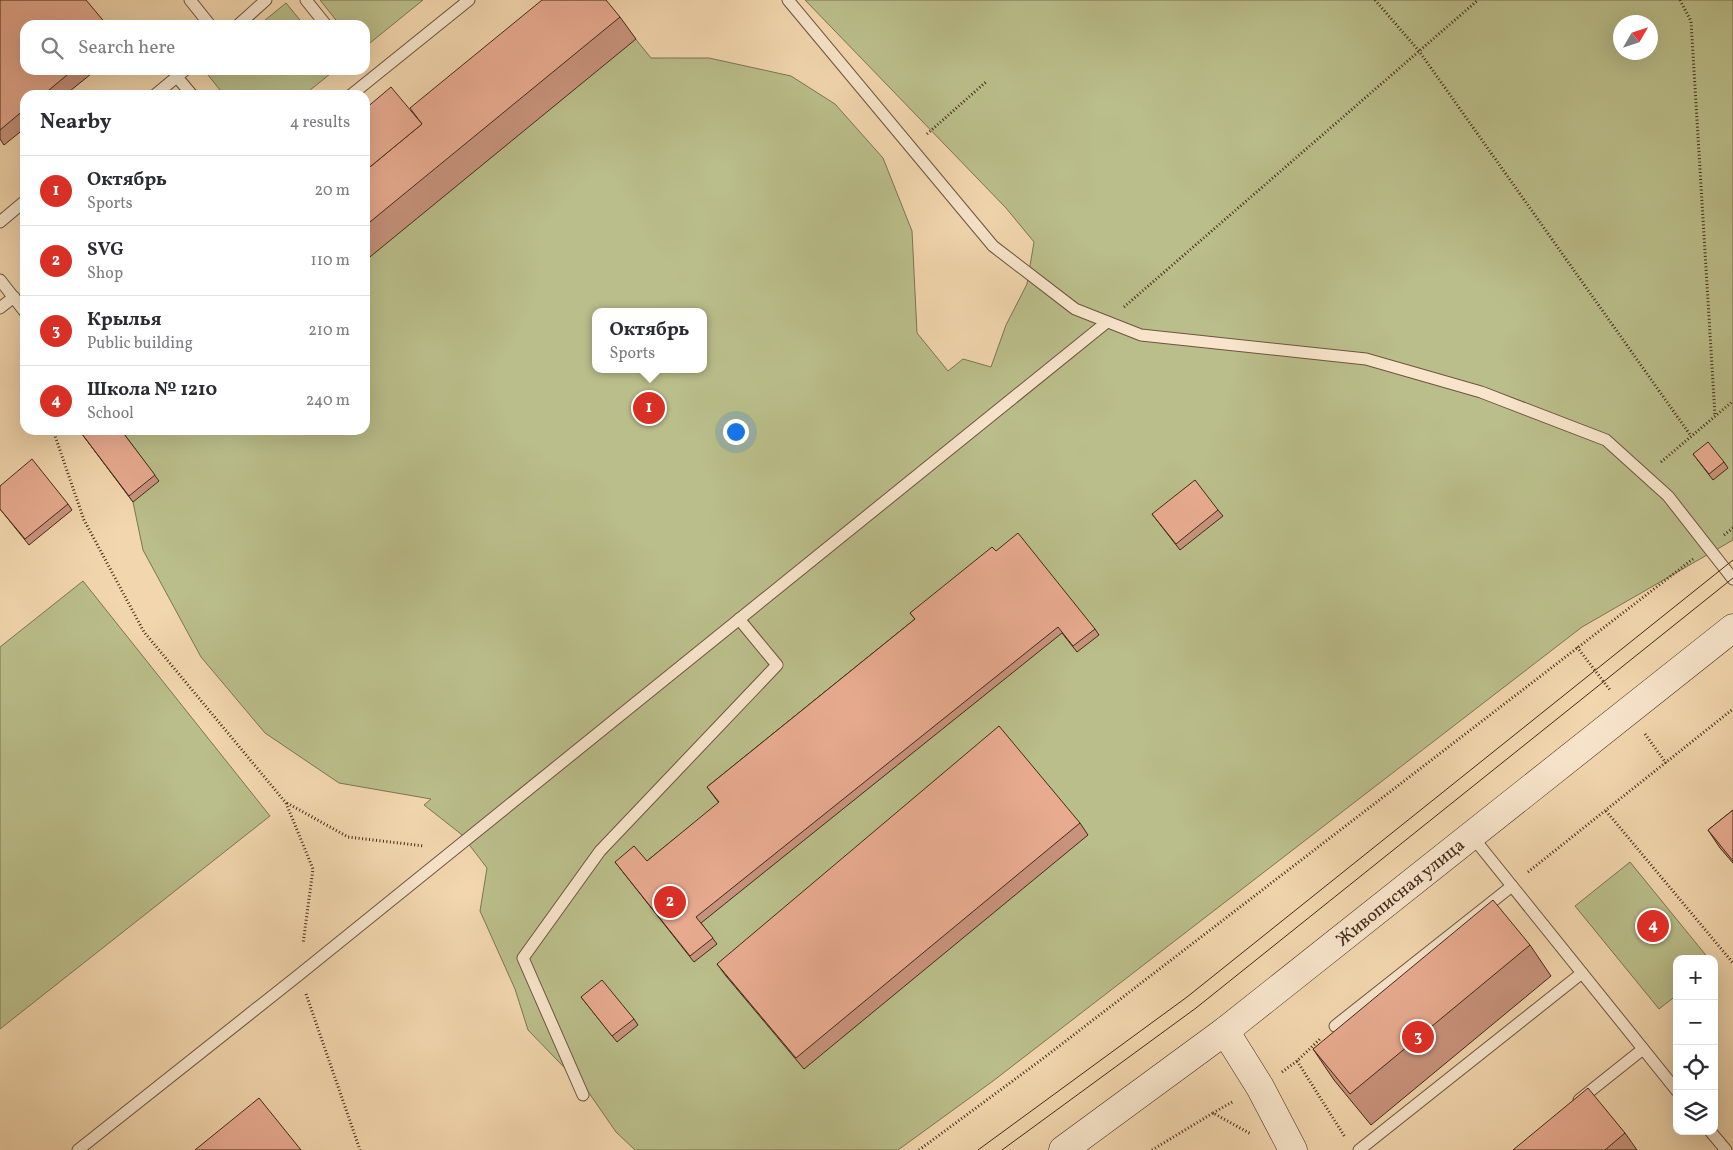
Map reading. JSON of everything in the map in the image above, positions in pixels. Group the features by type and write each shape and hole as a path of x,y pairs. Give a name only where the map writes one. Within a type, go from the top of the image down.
{"street":[{"name":"Живописная улица","path":"1063,1150 1225,1031 1733,628"},
{"path":"1225,1031 1260,1087 1293,1150"}],"lane":[{"path":"190,0 206,20"},
{"path":"244,20 266,0"},
{"path":"306,0 322,20"},
{"path":"370,71 469,0"},
{"path":"788,0 993,246 1074,309 1141,335 1366,359 1481,392 1606,440 1668,496 1733,579"},
{"path":"161,90 179,75"},
{"path":"182,75 190,90"},
{"path":"355,90 365,75"},
{"path":"0,222 20,205"},
{"path":"0,280 20,305"},
{"path":"0,308 14,297"},
{"path":"78,1150 300,974 1107,322"},
{"path":"583,1095 522,958 600,851 777,665 739,619"},
{"path":"1471,835 1676,1090"},
{"path":"1335,1026 1512,886"},
{"path":"1359,1150 1582,972"},
{"path":"1568,1109 1642,1049"},
{"path":"1713,1135 1726,1150"}],"path":[{"path":"1375,0 1419,51 1691,436"},
{"path":"1107,322 1478,0"},
{"path":"1680,0 1691,21 1715,416"},
{"path":"911,148 987,81"},
{"path":"1645,475 1733,401"},
{"path":"55,435 84,520 144,632 286,802 314,868 300,974 360,1150"},
{"path":"919,1150 1041,1060 1733,528"},
{"path":"1512,886 1733,709"},
{"path":"286,802 348,836 454,849"},
{"path":"1606,811 1733,963"},
{"path":"1260,1087 1297,1062 1335,1026"},
{"path":"1297,1062 1348,1142"},
{"path":"1152,1150 1213,1113 1257,1137"}],"green space":[{"path":"320,0 423,0 370,43 370,20 336,20"},
{"path":"604,0 651,58 709,58 791,76 835,104 883,158 912,231 917,333 948,371 963,359 991,367 1006,325 1027,284 1034,242 1006,208 805,0 1733,0 1733,540 1582,627 993,1081 898,1150 635,1150 616,1132 589,1093 528,1030 515,989 480,911 487,868 461,834 424,805 431,799 339,783 265,733 201,657 143,550 133,502 83,435 370,435 370,136 425,130"},
{"path":"286,3 300,20 265,20"},
{"path":"208,75 329,75 310,90 220,90"},
{"path":"83,581 270,816 0,1029 0,647"},
{"path":"1630,862 1706,955 1673,955 1673,998 1659,1009 1575,906"}],"building":[{"path":"0,0 86,0 103,20 20,20 20,75 67,75 49,90 20,90 20,113 0,130"},
{"path":"542,0 606,0 620,17 370,222 370,167 422,124 410,108"},
{"path":"391,87 422,124 370,167 370,105"},
{"path":"83,435 125,435 155,475 129,496"},
{"path":"1708,442 1724,462 1709,474 1693,454"},
{"path":"32,459 68,504 25,539 0,509 0,486"},
{"path":"1195,480 1218,510 1176,544 1152,514"},
{"path":"1018,533 1095,629 1073,646 1058,627 696,917 713,938 690,956 615,862 634,846 647,861 719,802 707,787 915,619 910,613 992,547 996,551"},
{"path":"999,726 1080,823 796,1058 717,964"},
{"path":"1733,810 1733,861 1708,830"},
{"path":"1493,900 1530,945 1350,1094 1313,1049"},
{"path":"602,980 634,1019 612,1036 581,997"},
{"path":"1588,1088 1625,1133 1605,1150 1513,1150"},
{"path":"259,1098 301,1150 195,1150"}],"tram line":[{"path":"978,1150 1187,997 1733,560"},
{"path":"1002,1150 1196,1008 1733,578"}],"place":[{"name":"Октябрь","path":"649,408"},
{"name":"SVG","path":"670,902"},
{"name":"Школа № 1210","path":"1653,926"},
{"name":"Крылья","path":"1418,1037"}]}
